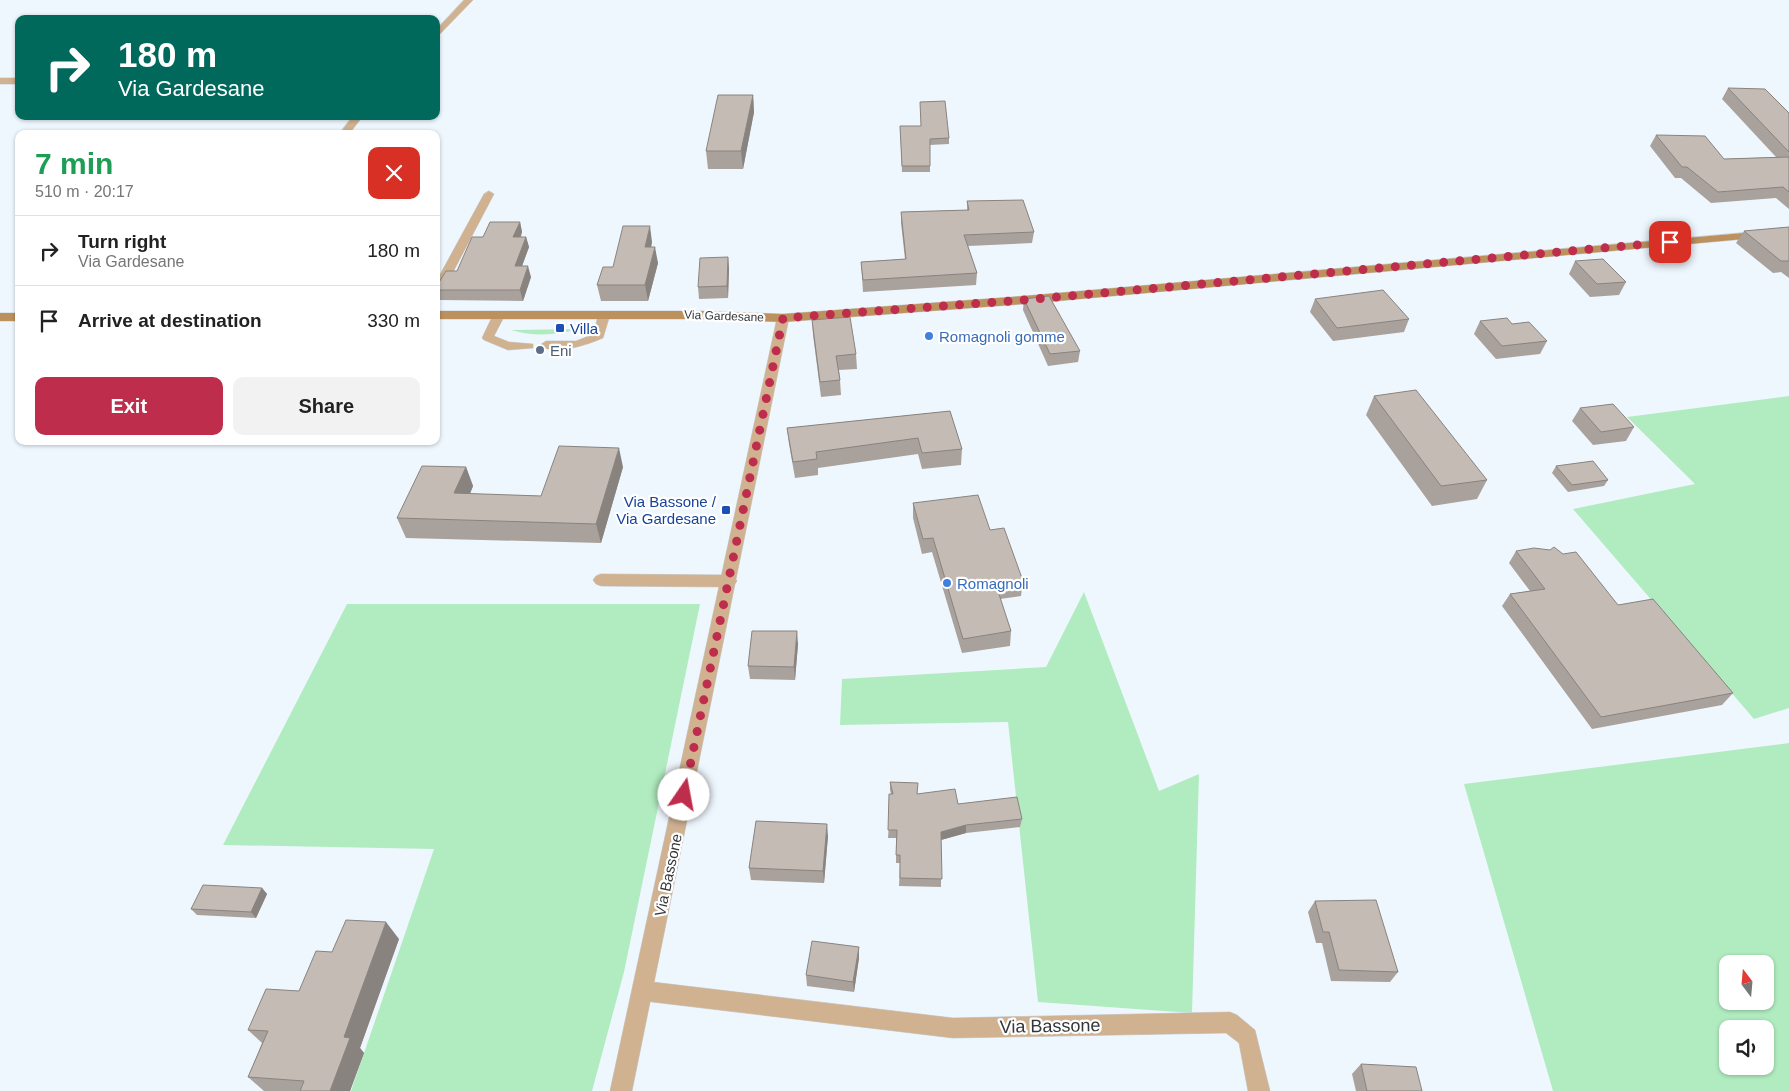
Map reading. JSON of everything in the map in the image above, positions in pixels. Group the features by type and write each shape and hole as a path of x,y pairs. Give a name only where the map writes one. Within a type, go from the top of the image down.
{"main road":[{"name":"Via Gardesane","path":"440,315 783,318 1024,300 1789,232"},
{"path":"0,317 15,317"}],"street":[{"path":"440,31 469,0"},
{"path":"0,80 15,81"},
{"path":"347,130 355,120"},
{"path":"440,286 490,194"},
{"name":"Via Bassone","path":"621,1091 644,991 783,318"},
{"path":"601,580 729,581"},
{"name":"Via Bassone","path":"644,991 953,1028 1230,1022 1248,1037 1259,1091"}],"lane":[{"path":"499,315 488,338 508,346 528,346"},
{"path":"546,345 578,345 599,336 604,315"}],"green space":[{"path":"581,329 546,334 529,334 511,330"},
{"path":"1789,396 1789,708 1754,719 1573,509 1695,484 1627,417"},
{"path":"1084,592 1159,791 1199,774 1192,1013 1038,1002 1008,722 840,725 842,679 1046,667"},
{"path":"347,604 700,604 624,972 592,1091 351,1091 434,849 223,845"},
{"path":"1789,743 1789,1091 1553,1091 1464,784"}],"building":[{"path":"1728,88 1765,89 1789,113 1789,152"},
{"path":"718,95 753,95 741,151 706,151"},
{"path":"945,101 949,138 930,139 930,166 902,166 900,126 921,126 920,102"},
{"path":"1656,135 1705,136 1724,159 1789,157 1789,192 1783,187 1718,192 1687,167 1682,167"},
{"path":"1023,200 1034,232 964,235 977,273 863,280 861,262 906,259 901,212 969,210 967,201"},
{"path":"490,222 520,222 513,237 526,237 515,266 528,266 520,290 440,290 440,281 446,271 457,271 472,237 483,237"},
{"path":"623,226 650,226 645,247 655,247 645,285 597,285 603,267 613,267"},
{"path":"1789,227 1789,261 1781,261 1744,231"},
{"path":"728,257 727,286 698,287 700,258"},
{"path":"1603,259 1626,282 1597,284 1575,261"},
{"path":"1383,290 1409,319 1337,328 1315,299"},
{"path":"1049,296 1080,351 1050,354 1024,299"},
{"path":"850,317 856,354 836,356 840,380 820,382 812,320"},
{"path":"1507,318 1512,324 1529,322 1547,341 1502,346 1480,321"},
{"path":"1416,390 1487,480 1441,486 1374,396"},
{"path":"1613,404 1634,427 1601,432 1580,408"},
{"path":"950,411 962,449 922,453 918,438 816,452 817,459 793,462 787,428"},
{"path":"559,446 619,448 596,524 397,518 422,466 466,467 454,493 541,496"},
{"path":"1593,461 1608,480 1572,485 1556,466"},
{"path":"978,495 990,530 1004,528 1023,581 996,585 1011,631 963,639 933,538 923,539 913,503"},
{"path":"1554,547 1563,554 1576,552 1618,605 1653,599 1733,693 1601,717 1510,594 1545,589 1516,551 1534,548 1550,550"},
{"path":"752,631 797,631 794,667 748,666"},
{"path":"890,782 918,783 917,794 955,789 958,804 1017,797 1022,819 966,825 941,832 942,879 900,878 900,855 896,855 897,830 888,830 889,794 893,794"},
{"path":"756,821 827,824 823,871 749,868"},
{"path":"203,885 262,888 251,912 191,909"},
{"path":"1376,900 1398,972 1339,970 1329,932 1323,932 1315,901"},
{"path":"346,920 386,922 344,1037 350,1038 330,1091 300,1091 304,1081 248,1077 268,1031 248,1030 266,989 299,991 316,951 332,952"},
{"path":"812,941 859,947 853,982 806,975"},
{"path":"1361,1064 1416,1067 1422,1091 1367,1091"}],"place":[{"name":"Villa","path":"560,328"},
{"name":"Romagnoli gomme","path":"929,336"},
{"name":"Eni","path":"540,350"},
{"name":"Via Bassone / Via Gardesane","path":"726,510"},
{"name":"Romagnoli","path":"947,583"}],"route":[{"path":"684,795 783,318 1024,300 1670,242"}]}
